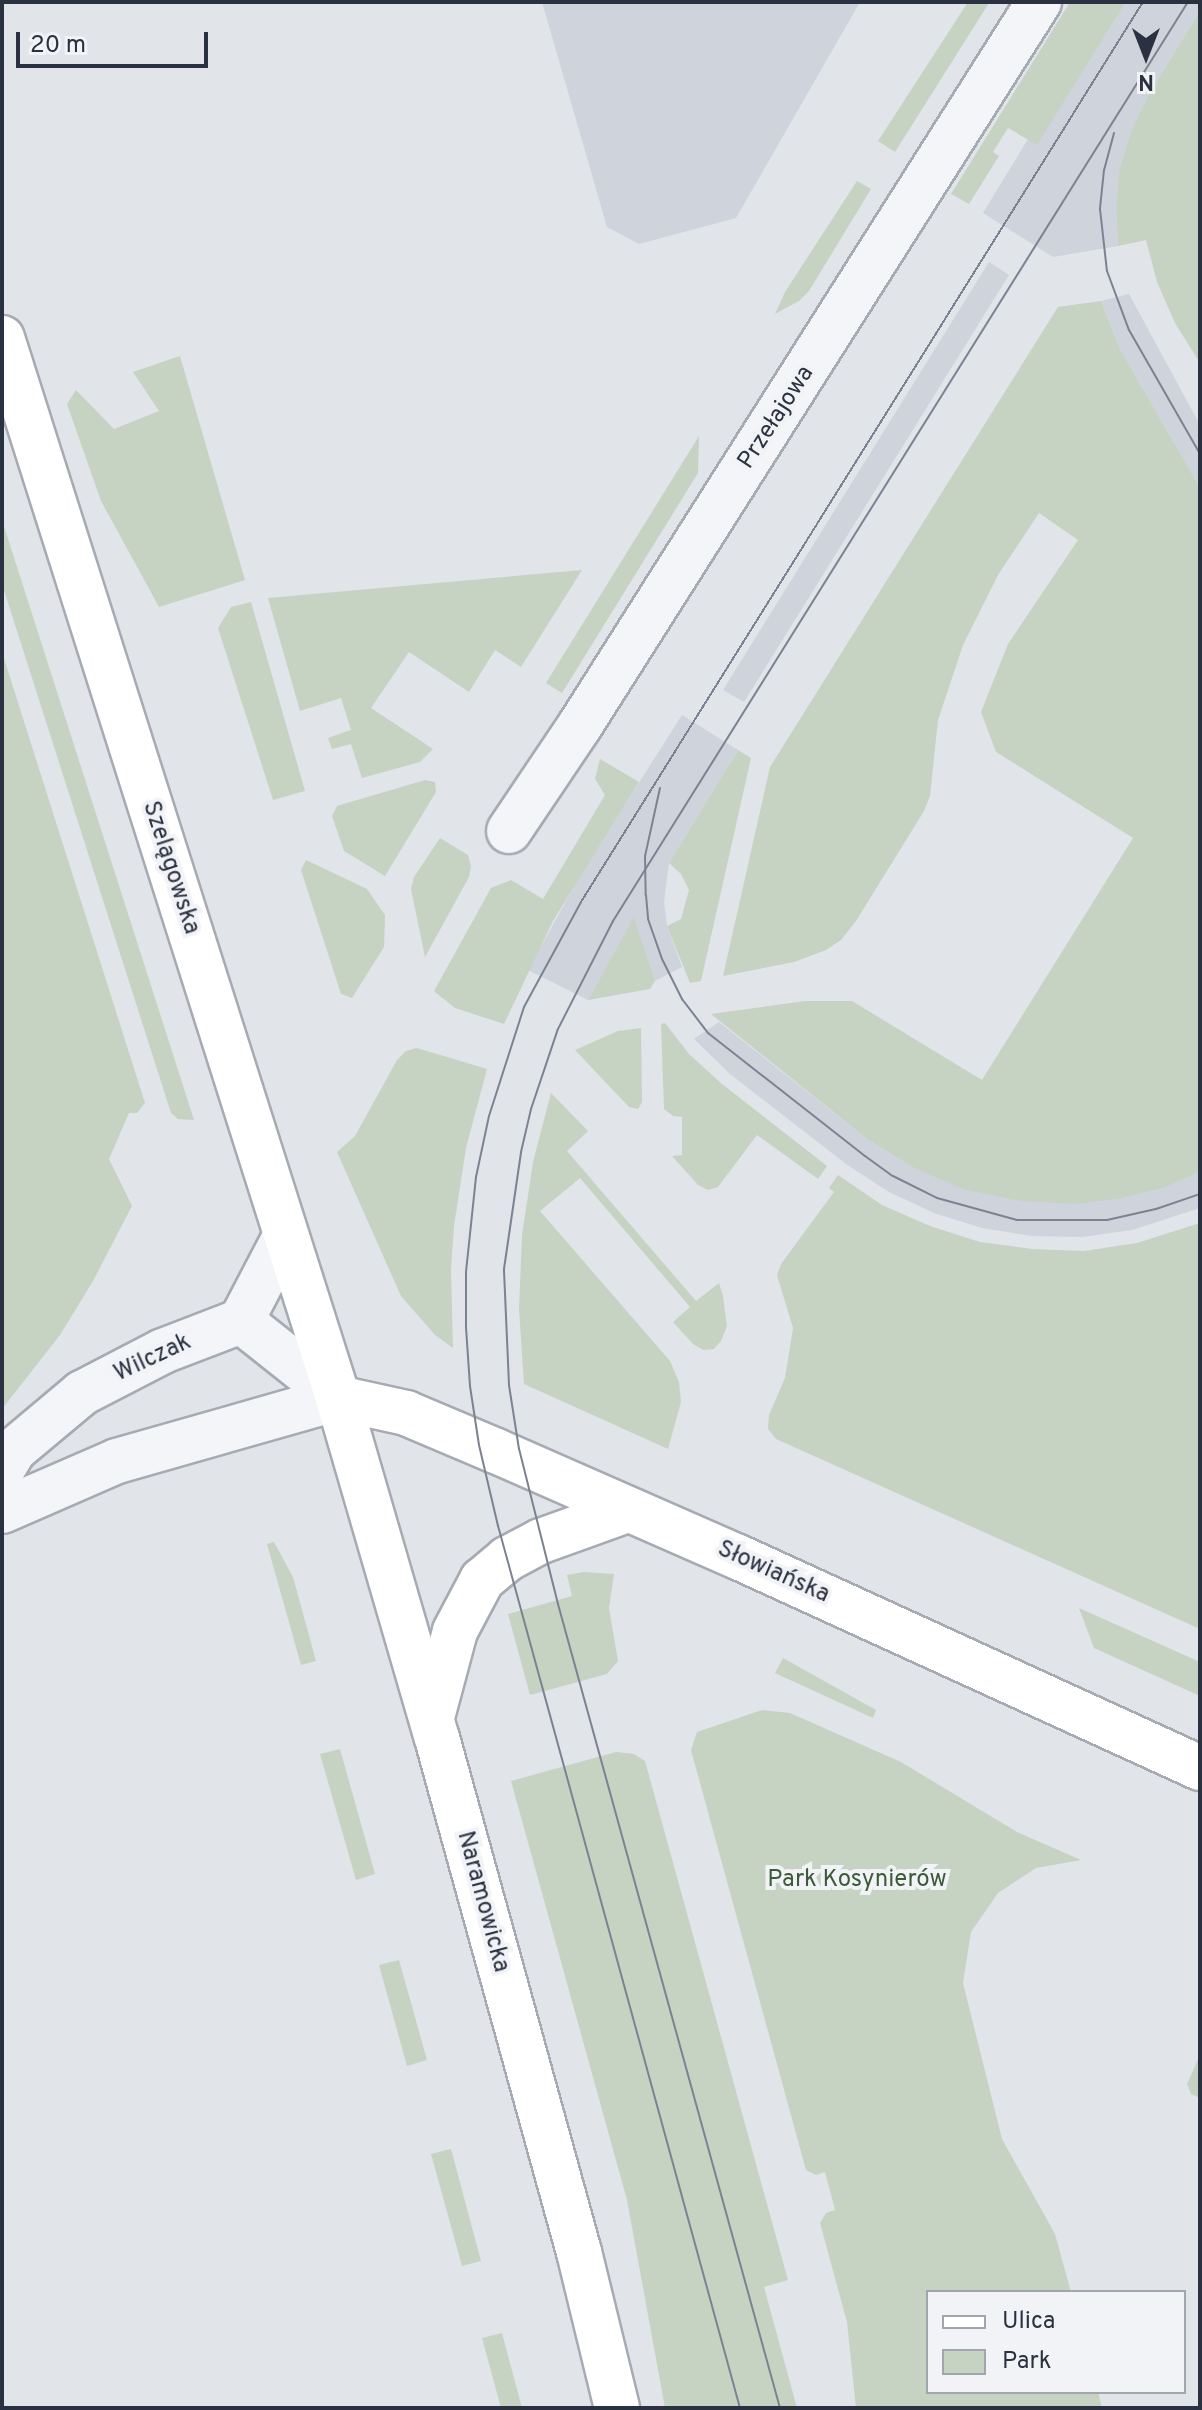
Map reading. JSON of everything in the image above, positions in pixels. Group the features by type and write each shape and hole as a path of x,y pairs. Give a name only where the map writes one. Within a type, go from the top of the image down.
{"street":[{"name":"Przełajowa","path":"509,831 664,594 1039,2"},
{"name":"Szelągowska","path":"2,338 338,1398"},
{"path":"285,1237 241,1321 338,1398"},
{"name":"Wilczak","path":"2,1470 14,1450 82,1393 163,1351 241,1321"},
{"path":"2,1511 117,1461 338,1398"},
{"name":"Słowiańska","path":"338,1398 406,1413 738,1557 1200,1768"},
{"name":"Naramowicka","path":"338,1398 432,1720 579,2252 617,2408"},
{"path":"432,1720 455,1631 482,1580 507,1559 541,1541 627,1510"}],"shaded area":[{"path":"542,2 860,2 736,218 639,244 607,227"},
{"path":"1126,2 1200,2 1200,11 1150,92 1133,128 1116,206 1118,246 1053,257 983,213 1028,139 1037,144"},
{"path":"989,262 1009,275 744,702 723,690"},
{"path":"1129,294 1200,425 1200,488 1119,347 1101,301"},
{"path":"682,715 738,750 669,863 664,902 667,926 682,967 655,981 634,918 588,1000 528,970 581,874"},
{"path":"719,1022 867,1139 914,1168 1122,1198 1164,1188 1200,1172 1200,1208 1132,1230 1082,1237 1032,1236 982,1228 934,1213 889,1192 846,1164 730,1074 694,1039"}],"green space":[{"path":"968,2 989,3 895,152 878,141"},
{"path":"1070,2 1126,2 1037,145 1008,128 993,152 999,156 969,204 951,194"},
{"path":"1200,11 1200,363 1175,323 1157,282 1146,240 1118,246 1116,206 1120,168 1133,127 1150,92"},
{"path":"857,181 871,189 809,291 799,301 775,314 785,292"},
{"path":"1101,301 1119,347 1200,488 1200,1172 1164,1188 1122,1198 1077,1204 1022,1201 966,1190 914,1168 867,1139 711,1014 805,1001 852,1001 982,1080 1133,838 996,752 981,712 1008,644 1078,540 1039,513 998,575 963,645 938,720 930,796 924,811 856,921 841,940 826,950 794,962 723,976 770,767 1058,307"},
{"path":"180,356 245,580 159,607 101,501 67,404 76,390 114,429 159,411 133,372"},
{"path":"699,436 698,473 562,693 546,683"},
{"path":"2,520 194,1120 178,1119 171,1113 2,584"},
{"path":"582,570 521,667 495,650 469,692 409,652 371,708 433,749 420,762 362,778 351,744 332,749 328,738 351,730 341,698 300,711 268,598"},
{"path":"251,602 305,791 273,800 218,628 231,607"},
{"path":"2,652 145,1103 137,1113 129,1113 109,1159 132,1206 93,1281 60,1335 2,1409"},
{"path":"738,750 751,758 701,981 690,983 667,926 681,919 689,890 681,874 669,863"},
{"path":"600,759 639,782 553,921 504,1024 455,1008 434,991 491,888 511,880 543,899 605,795 595,779"},
{"path":"425,780 435,782 436,792 385,876 344,851 332,816 337,806"},
{"path":"440,838 468,855 471,866 469,877 425,957 411,889 414,877"},
{"path":"306,860 367,889 385,915 384,947 352,998 341,994 301,870"},
{"path":"634,917 655,981 650,989 588,1000"},
{"path":"665,1023 689,1054 722,1084 827,1166 818,1179 757,1135 718,1187 708,1190 698,1185 672,1156 682,1155 682,1117 673,1116 664,1109 661,1024"},
{"path":"641,1028 642,1102 638,1109 629,1107 575,1050 618,1031"},
{"path":"417,1048 487,1069 466,1148 454,1226 451,1269 453,1348 435,1335 401,1296 337,1152 355,1136 397,1060 406,1051"},
{"path":"551,1093 588,1131 567,1151 696,1301 719,1283 727,1326 714,1349 703,1350 693,1344 673,1322 690,1307 580,1178 540,1211 670,1361 679,1382 681,1402 668,1449 524,1384 519,1309 522,1235 533,1162"},
{"path":"838,1175 882,1205 930,1226 980,1242 1032,1249 1084,1251 1137,1243 1200,1223 1200,1629 776,1439 768,1429 769,1415 785,1378 793,1328 777,1275 781,1264 834,1192 829,1188"},
{"path":"274,1542 293,1577 316,1661 301,1665 267,1544"},
{"path":"584,1572 614,1574 609,1608 618,1661 607,1674 530,1695 508,1614 572,1596 567,1575"},
{"path":"1079,1608 1200,1662 1200,1696 1094,1648"},
{"path":"783,1658 876,1710 873,1718 775,1673"},
{"name":"Park Kosynierów","path":"762,1710 790,1713 901,1762 1017,1832 1081,1860 1036,1868 998,1893 971,1932 963,1983 1002,2139 1055,2234 1070,2290 926,2290 926,2394 1098,2394 1102,2408 856,2408 847,2322 820,2223 826,2213 835,2210 825,2172 816,2175 806,2170 691,1750 697,1732"},
{"path":"340,1749 375,1874 356,1880 320,1754"},
{"path":"616,1752 634,1754 645,1761 788,2280 764,2287 797,2408 665,2408 627,2200 511,1781"},
{"path":"399,1960 427,2060 407,2066 379,1965"},
{"path":"1200,2055 1200,2098 1191,2094 1187,2084"},
{"path":"451,2149 481,2261 462,2266 431,2154"},
{"path":"502,2333 522,2408 501,2408 482,2338"}],"tram line":[{"path":"740,2408 498,1526 479,1445 470,1386 466,1327 466,1272 476,1177 489,1116 524,1007 581,902 1143,2"},
{"path":"780,2408 558,1604 519,1449 509,1385 504,1269 521,1152 531,1109 558,1029 613,921 1188,2"},
{"path":"1114,133 1104,170 1100,209 1107,271 1129,330 1200,454"},
{"path":"660,788 645,856 648,919 662,959 682,999 708,1033 865,1156 893,1176 937,1198 1017,1220 1107,1220 1156,1209 1200,1194"}]}
